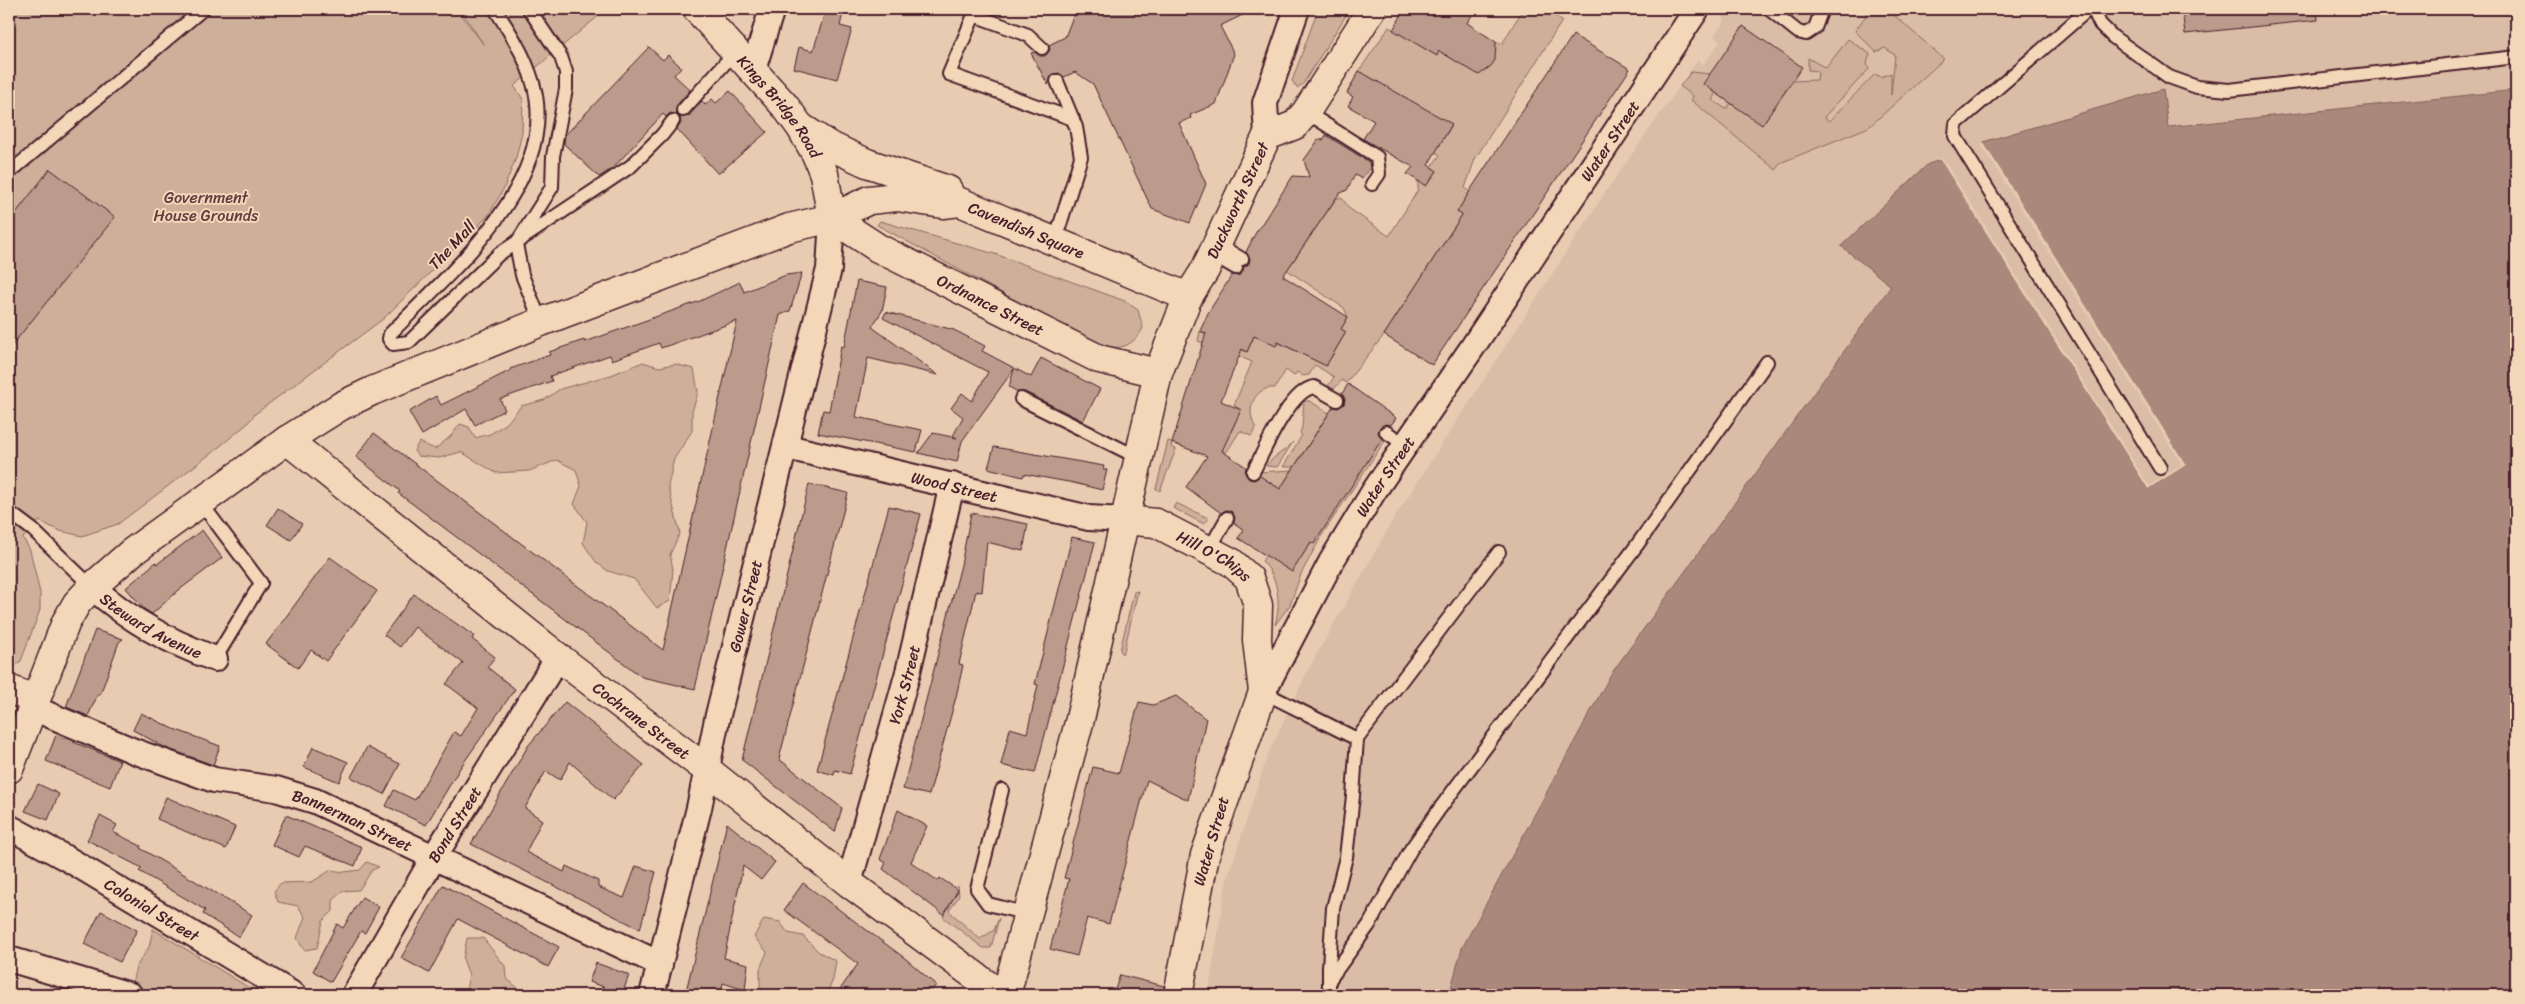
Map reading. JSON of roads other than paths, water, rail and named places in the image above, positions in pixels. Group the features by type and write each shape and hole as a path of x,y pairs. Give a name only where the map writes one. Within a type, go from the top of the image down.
{"street":[{"name":"Kings Bridge Road","path":"697,9 801,128 816,154 824,174 832,218"},
{"path":"744,61 772,9"},
{"path":"1267,136 1265,103 1297,9"},
{"name":"Duckworth Street","path":"1006,995 1080,719 1158,373 1188,297 1205,270 1267,136 1295,125 1306,112 1372,9"},
{"name":"Water Street","path":"1178,995 1205,855 1263,692 1336,554 1374,491 1697,9"},
{"path":"801,128 854,158 950,191 960,202"},
{"name":"Cavendish Square","path":"9,769 26,712 66,622 92,586 132,552 287,440 342,406 372,391 541,322 789,228 832,218 876,198 910,197 943,204 960,202 1188,297"},
{"name":"Ordnance Street","path":"832,218 878,248 1099,359 1158,373"},
{"name":"Gower Street","path":"652,995 829,269 832,218"},
{"name":"Cochrane Street","path":"287,440 558,657 706,769 849,882 1002,995"},
{"name":"Wood Street","path":"786,447 1089,518 1124,520"},
{"name":"York Street","path":"849,882 908,672 952,485"},
{"name":"Hill O'Chips","path":"1124,520 1156,523 1241,569 1254,589 1258,605 1257,640 1263,692"},
{"name":"Steward Avenue","path":"92,586 138,624 176,644 215,660"},
{"name":"Bond Street","path":"354,995 434,857 558,657"},
{"path":"9,689 26,712"},
{"name":"Bannerman Street","path":"26,712 214,780 267,787 297,794 660,964"},
{"name":"Colonial Street","path":"9,827 73,862 294,995"},
{"path":"9,959 117,993"}],"lane":[{"path":"9,173 203,9"},
{"name":"The Mall","path":"495,9 518,44 533,83 536,120 529,164 515,192 498,219 390,334 389,339 393,344 409,342 499,254 516,244"},
{"path":"529,9 561,57 566,72 566,89 556,136 552,187 516,244 522,275 541,322"},
{"path":"1769,9 1798,32 1806,34 1816,28 1822,9"},
{"path":"2089,9 1956,124 1955,136 2160,468"},
{"path":"2093,9 2100,24 2113,37 2169,77 2196,87 2229,90 2516,56"},
{"path":"1042,48 1028,35 974,16 949,74 1073,119"},
{"path":"683,110 744,61"},
{"path":"1055,241 1080,157 1080,141 1057,81"},
{"path":"1306,112 1377,156 1379,174 1372,184"},
{"path":"516,244 631,166 662,135 673,121"},
{"path":"1215,249 1239,263"},
{"path":"1330,979 1370,925 1411,849 1516,704 1637,545 1767,362"},
{"path":"1253,472 1276,426 1300,394 1314,387 1338,400"},
{"path":"1021,400 1138,458"},
{"path":"1386,432 1406,445"},
{"path":"201,503 261,583 215,660"},
{"path":"9,512 33,530 92,586"},
{"path":"1209,550 1227,518"},
{"path":"1329,995 1333,908 1346,857 1357,739 1500,552"},
{"path":"1263,692 1357,739"},
{"path":"1002,790 977,889 988,904 1028,914"}],"park label":[{"name":"Government House Grounds","path":"206,206"}]}
